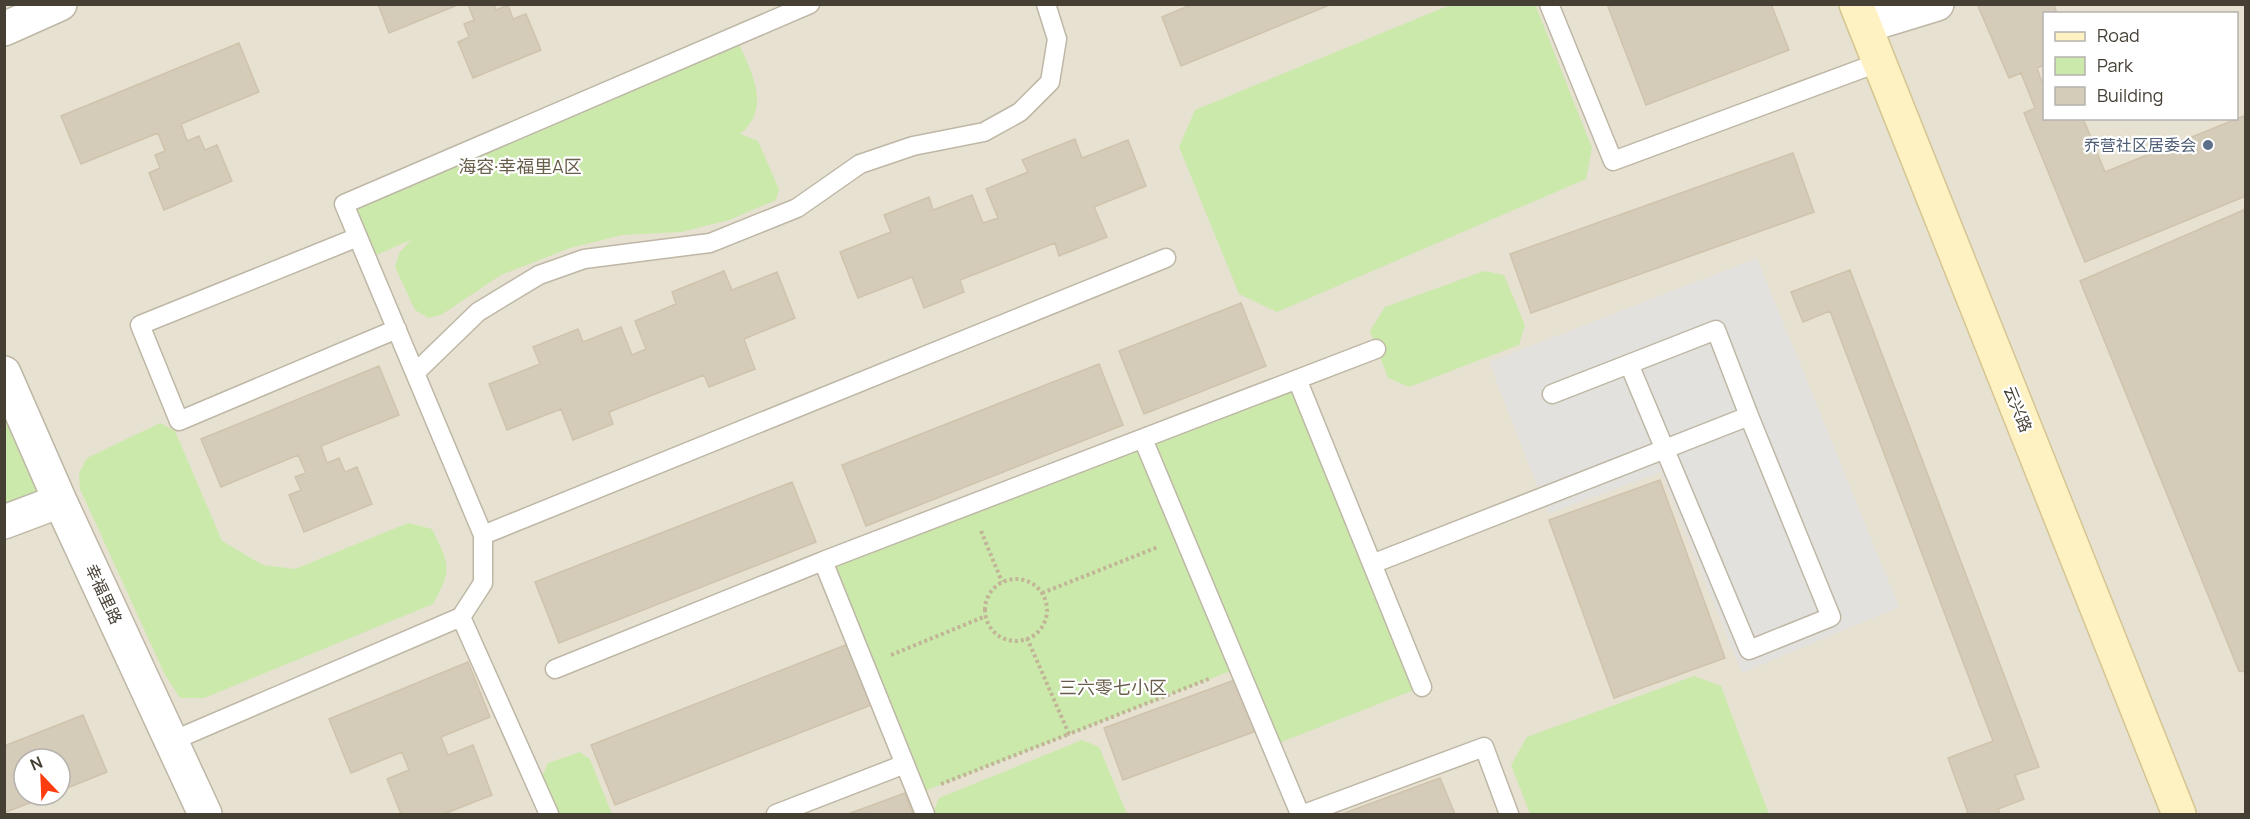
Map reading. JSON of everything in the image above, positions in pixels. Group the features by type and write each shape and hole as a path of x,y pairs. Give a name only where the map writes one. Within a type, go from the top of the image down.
{"main road":[{"name":"云兴路","path":"1861,15 2179,813"}],"street":[{"path":"4,29 60,4"},
{"path":"1861,15 1937,4"},
{"name":"幸福里路","path":"4,373 60,501 206,814"},
{"path":"4,522 60,501"}],"lane":[{"path":"172,741 461,617 483,583 483,535 344,204 810,4"},
{"path":"415,373 478,312 539,275 584,259 710,243 797,208 860,164 913,146 984,132 1020,112 1050,82 1057,39 1046,4"},
{"path":"1549,4 1613,161 1880,62"},
{"path":"358,237 140,325 179,421 397,329"},
{"path":"483,535 1167,258"},
{"path":"1552,394 1716,330 1831,616 1749,650 1629,364"},
{"path":"555,669 823,561 1376,349"},
{"path":"1297,379 1422,687"},
{"path":"1372,564 1749,416"},
{"path":"1143,438 1238,668 1302,814 1484,747 1509,814"},
{"path":"823,561 925,814"},
{"path":"461,617 549,814"},
{"path":"776,814 905,764"}],"path":[{"path":"970,505 1002,582"},
{"path":"1042,593 1184,537"},
{"path":"1022,579 1032,583 1042,593 1046,598 1046,619 1041,628 1027,638 1014,641 1004,639 989,625 985,606 994,588 1002,582 1022,579"},
{"path":"865,665 986,616"},
{"path":"1027,638 1069,734"},
{"path":"917,794 1238,668"}],"shaded area":[{"path":"5,5 2245,5 2245,814 5,814"},
{"path":"1757,258 1899,607 1742,673 1661,472 1548,514 1489,362"}],"green space":[{"path":"1535,4 1592,148 1586,179 1277,312 1239,294 1179,147 1195,110 1450,5"},
{"path":"735,36 752,74 757,99 756,112 740,134 758,141 779,189 776,200 729,220 681,232 622,235 570,248 501,275 441,315 428,318 415,310 395,267 400,252 411,240 367,259 344,204"},
{"path":"1484,271 1504,275 1525,325 1519,345 1409,387 1388,378 1370,331 1385,307"},
{"path":"4,373 60,501 4,522"},
{"path":"1297,379 1422,687 1271,746 1238,668 917,794 823,561"},
{"path":"160,423 175,431 222,541 263,565 295,569 408,523 432,529 446,566 444,582 433,604 204,698 180,698 165,675 80,489 79,473 87,458"},
{"path":"1694,676 1721,686 1769,814 1530,814 1511,765 1527,737"},
{"path":"1082,740 1099,747 1127,814 933,814 939,798"},
{"path":"580,752 590,759 612,814 558,814 542,777 548,763"}],"building":[{"path":"378,4 460,4 389,33"},
{"path":"468,4 494,4 496,10 508,5 513,19 526,14 541,50 473,78 458,42 469,37 464,24 474,20"},
{"path":"1193,4 1332,4 1181,66 1162,17"},
{"path":"1607,4 1771,4 1789,50 1646,105"},
{"name":"乔营社区居委会","path":"1982,4 2054,4 2056,12 2043,12 2043,65 2037,68 2043,85 2043,120 2084,120 2105,172 2246,115 2246,196 2085,262 2024,113 2035,108 2021,73 2009,78 1978,6"},
{"path":"239,43 259,92 181,124 187,141 199,136 205,150 217,145 232,181 164,210 149,173 160,168 155,155 165,151 158,133 81,164 61,116"},
{"path":"1075,139 1082,158 1128,140 1146,186 1094,207 1107,237 1059,256 1055,243 960,280 964,292 924,308 912,277 858,298 840,252 891,232 884,215 929,197 933,210 972,195 983,223 998,218 986,189 1028,172 1022,160"},
{"path":"1793,153 1814,212 1531,313 1510,254"},
{"path":"2246,209 2246,672 2239,671 2080,281"},
{"path":"1850,270 2039,767 2015,775 2024,799 1998,809 2000,814 1964,814 1968,813 1948,758 1993,741 1830,311 1803,322 1791,292"},
{"path":"724,271 732,290 777,272 795,318 744,339 755,369 709,387 704,375 609,412 613,424 573,440 561,409 507,430 489,384 540,364 533,347 578,329 583,342 621,327 632,355 646,349 635,321 676,304 672,292"},
{"path":"1241,303 1266,366 1144,414 1119,351"},
{"path":"1099,364 1123,425 866,526 842,465"},
{"path":"379,366 399,415 321,446 327,463 339,458 345,472 357,467 372,504 304,532 289,495 301,490 295,477 306,473 298,455 221,487 201,439"},
{"path":"1660,480 1725,658 1614,698 1549,520"},
{"path":"792,482 816,542 559,643 535,582"},
{"path":"848,644 871,705 615,805 591,745"},
{"path":"468,662 490,717 441,737 448,755 473,745 492,795 444,814 401,814 387,779 409,770 402,752 351,773 329,719"},
{"path":"1240,678 1259,730 1123,780 1104,728"},
{"path":"83,715 107,772 72,786 72,747 12,747 12,807 19,807 4,813 4,746"},
{"path":"1440,778 1455,814 1342,814"},
{"path":"905,793 913,814 848,814"}],"place":[{"name":"乔营社区居委会","path":"2208,145"}],"district":[{"name":"海容·幸福里A区","path":"520,167"},
{"name":"三六零七小区","path":"1113,688"}]}
